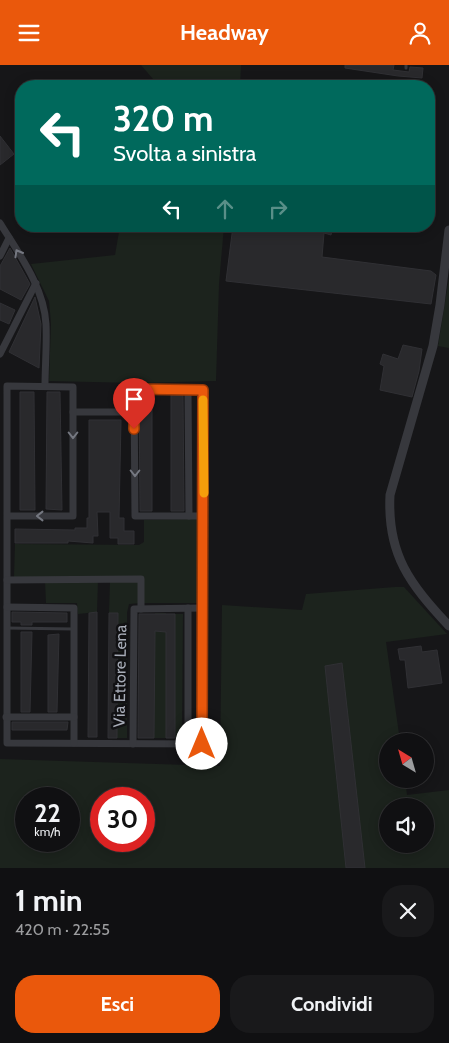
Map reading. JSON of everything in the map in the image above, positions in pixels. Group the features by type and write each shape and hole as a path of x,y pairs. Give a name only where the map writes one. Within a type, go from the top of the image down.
{"street":[{"path":"0,223 36,283 42,301 46,323 45,386"},
{"path":"449,230 433,346 390,495 389,515 399,560 408,577 425,600 449,626"},
{"path":"0,256 9,238"},
{"path":"0,354 36,283"},
{"path":"7,516 73,516 73,387 7,386 3,416 7,516 6,743 133,744 202,744 204,516 203,390 134,389 135,516 204,516"},
{"path":"188,390 188,516"},
{"path":"73,411 134,411"},
{"name":"Via Ettore Lena","path":"7,580 141,579 138,609 133,744"},
{"path":"7,607 74,608 74,743"},
{"path":"188,608 188,744"},
{"path":"138,609 203,608"},
{"path":"6,717 74,717"}],"lane":[{"path":"7,628 74,629"}],"shaded area":[{"path":"141,65 241,65 240,80 154,80"},
{"path":"119,232 223,232 219,284 216,381 136,383 49,381 51,324 49,301 31,264 115,255"},
{"path":"449,278 449,348 438,346"},
{"path":"199,519 198,603 144,603 143,579 14,577 15,544 139,545 144,542 144,520"},
{"path":"45,581 98,581 97,612 78,614 77,603 46,603"},
{"path":"110,581 140,581 140,603 129,604 127,613 127,738 117,738 118,613 109,613"},
{"path":"404,587 447,634 386,642 399,733 379,733 379,788 406,788 407,795 449,790 449,868 0,868 0,759 220,766 222,605 302,610 306,594"},
{"path":"155,613 166,613 166,738 154,738"},
{"path":"175,614 183,614 182,738 175,738"}],"building":[{"path":"345,65 394,65 393,70 409,72 410,67 423,68 422,78 345,68"},
{"path":"0,136 14,154 0,165"},
{"path":"232,232 332,232 331,235 324,233 322,257 431,271 436,275 431,304 226,281"},
{"path":"10,248 30,284 21,300 0,289 0,266"},
{"path":"35,297 41,324 39,368 9,352"},
{"path":"0,303 15,310 9,324 0,320"},
{"path":"403,345 422,349 419,371 412,397 380,390 384,366 380,364 383,354 398,359"},
{"path":"20,392 34,392 35,510 20,510"},
{"path":"47,392 60,392 62,510 46,509"},
{"path":"139,394 152,395 152,511 140,511"},
{"path":"171,395 183,395 184,511 171,511"},
{"path":"89,420 121,420 119,518 124,518 124,531 134,531 134,544 118,544 118,538 110,538 110,512 97,512 98,536 93,536 93,543 68,541 68,543 15,543 15,529 75,530 75,528 87,528 87,518 89,518"},
{"path":"12,612 67,613 67,622 32,622 32,625 21,625 21,622 12,622"},
{"path":"97,612 97,737 88,737 89,613"},
{"path":"109,613 118,613 117,738 108,738"},
{"path":"139,614 175,614 175,738 166,738 166,632 155,631 154,738 138,738"},
{"path":"21,632 32,632 30,712 21,712"},
{"path":"59,634 57,712 48,712 48,635"},
{"path":"421,646 422,652 437,650 442,683 408,688 405,660 400,660 398,649"},
{"path":"342,663 365,868 346,868 325,666"},
{"path":"12,722 68,722 67,730 12,730"}],"slow traffic":[{"path":"203,400 204,493"}],"route":[{"path":"134,429 134,389 203,390 202,744"}]}
